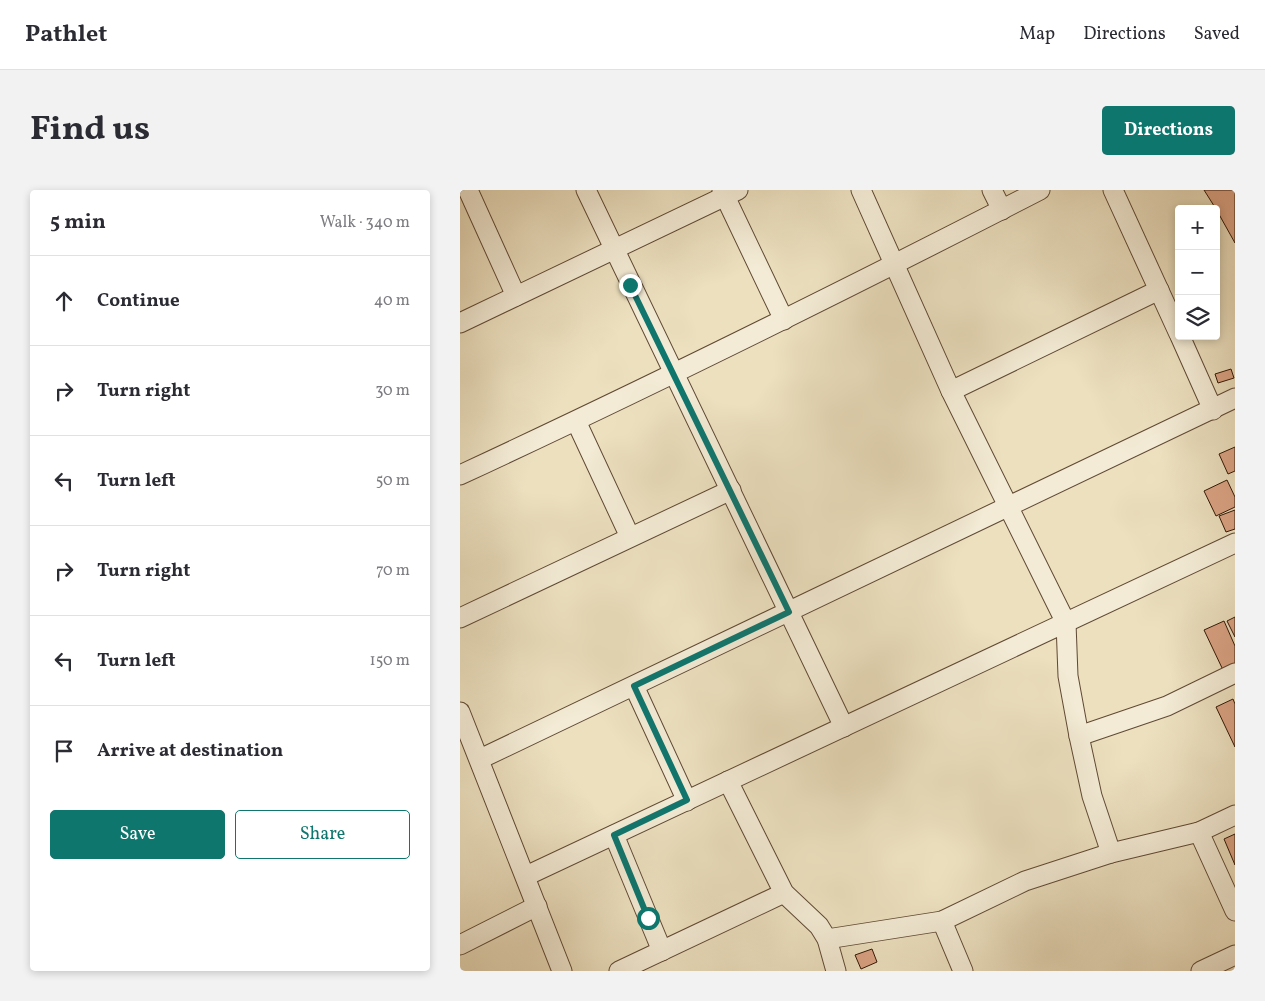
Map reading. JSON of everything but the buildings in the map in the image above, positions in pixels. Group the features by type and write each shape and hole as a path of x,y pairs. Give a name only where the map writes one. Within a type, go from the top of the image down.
{"street":[{"path":"468,190 516,296"},
{"path":"586,190 613,250 732,490 844,727"},
{"path":"861,190 951,391 1007,508 1066,623 1067,667 1079,736 1092,796 1111,853"},
{"path":"992,190 1002,210"},
{"path":"460,475 674,375 894,266 1040,190"},
{"path":"1113,190 1175,326"},
{"path":"460,323 613,250 728,192 784,320"},
{"path":"951,391 1159,290"},
{"path":"1181,340 1213,410"},
{"path":"480,759 1235,398"},
{"path":"576,421 630,537"},
{"path":"460,618 732,490"},
{"path":"526,876 1235,543"},
{"path":"1079,736 1167,706 1235,673"},
{"path":"634,686 687,800"},
{"path":"460,712 562,971"},
{"path":"728,782 784,893 819,926 827,939 836,971"},
{"path":"827,939 942,921 1026,882 1111,853 1199,832 1235,815"},
{"path":"1199,832 1235,911"},
{"path":"614,835 662,951"},
{"path":"619,971 784,893"},
{"path":"460,946 537,906"},
{"path":"942,921 963,971"},
{"path":"1201,971 1235,955"}],"route":[{"path":"630,285 732,490 789,612 634,686 687,800 614,835 648,918"}]}
